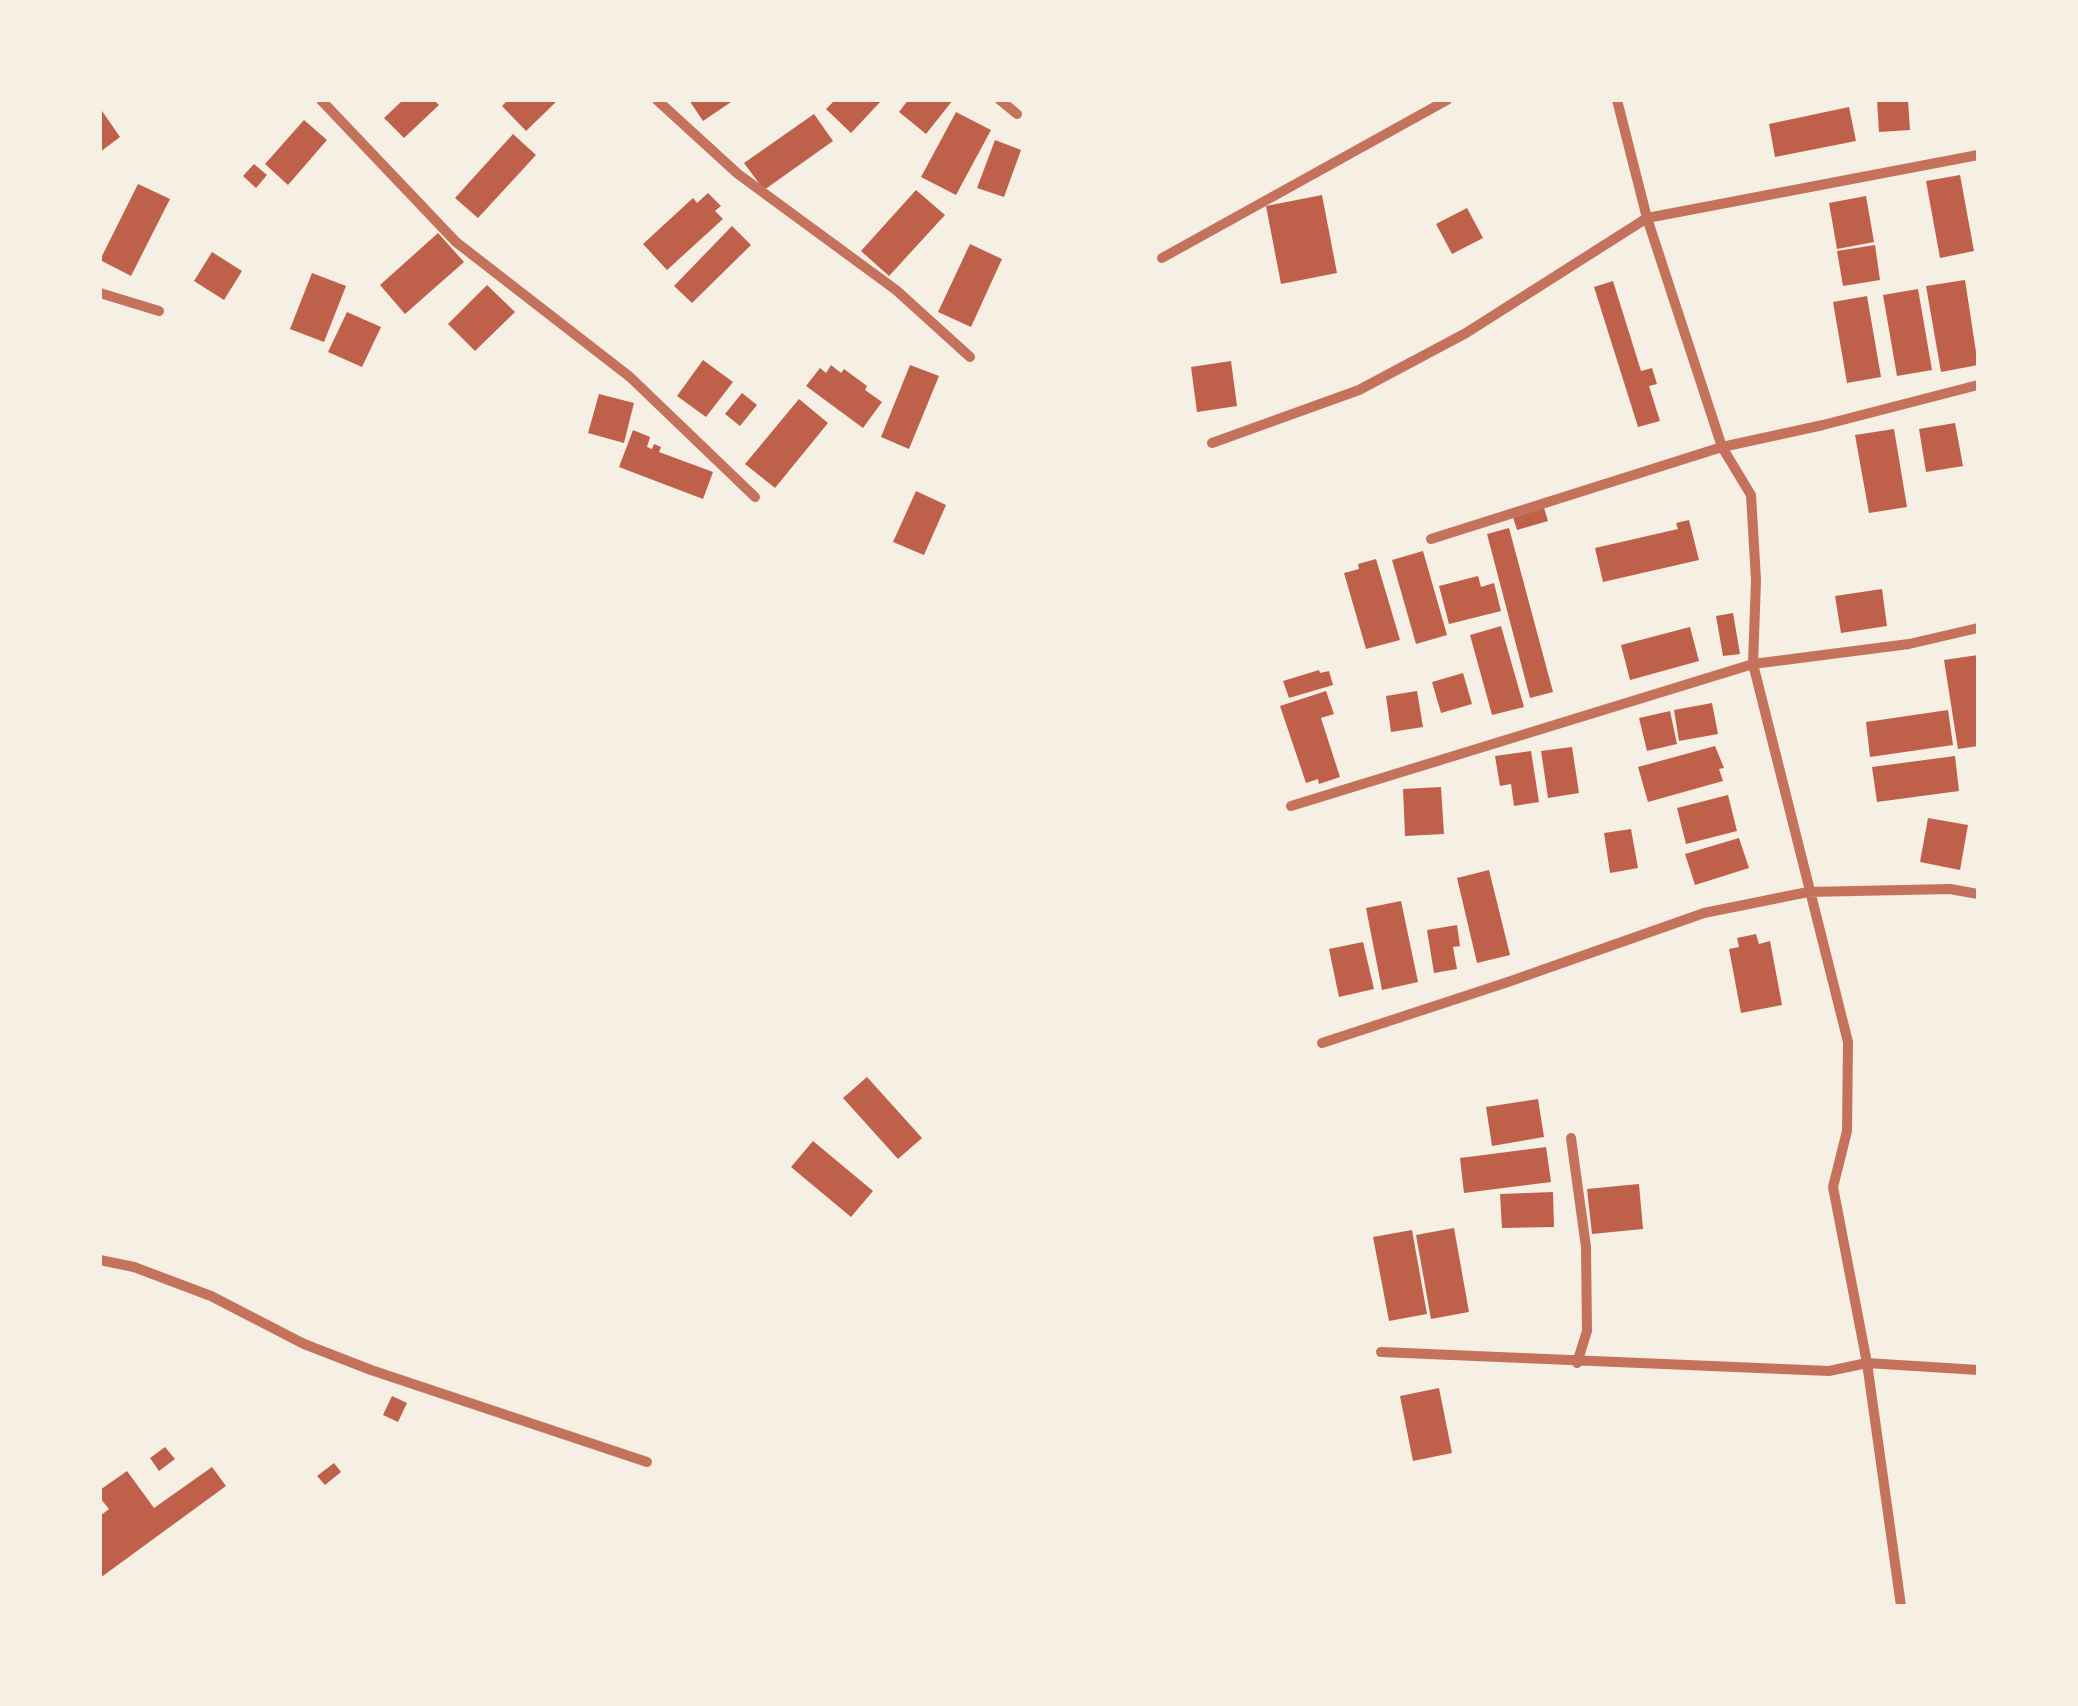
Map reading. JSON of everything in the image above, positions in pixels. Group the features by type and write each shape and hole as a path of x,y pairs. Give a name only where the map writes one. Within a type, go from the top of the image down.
{"street":[{"path":"321,100 456,242 630,377 755,497"},
{"path":"657,100 738,174 896,290 970,357"},
{"path":"1000,100 1017,114"},
{"path":"1162,258 1447,100"},
{"path":"1617,100 1647,218 1722,447 1752,495 1756,580 1753,664 1848,1042 1846,1131 1833,1187 1866,1363 1901,1606"},
{"path":"1212,444 1359,390 1466,333 1647,218 1978,156"},
{"path":"100,293 159,311"},
{"path":"1431,539 1722,447 1978,385"},
{"path":"1291,806 1753,664 1909,644 1978,628"},
{"path":"1322,1043 1704,912 1808,892 1950,890 1978,894"},
{"path":"1571,1138 1586,1247 1587,1332 1576,1362"},
{"path":"100,1260 134,1267 211,1296 304,1344 371,1370 647,1462"},
{"path":"1381,1352 1829,1370 1866,1363 1978,1370"}],"building":[{"path":"403,100 434,100 439,105 404,138 384,118"},
{"path":"508,100 558,100 526,131 502,106"},
{"path":"689,100 734,100 703,121"},
{"path":"835,100 882,100 851,133 826,109"},
{"path":"908,100 953,100 926,134 899,112"},
{"path":"1877,100 1908,100 1910,130 1879,132"},
{"path":"1849,107 1856,141 1775,157 1769,124"},
{"path":"100,108 120,137 100,152"},
{"path":"956,112 991,130 956,195 921,177"},
{"path":"814,114 833,141 764,190 744,163"},
{"path":"304,120 327,140 288,185 265,164"},
{"path":"513,134 536,155 478,218 455,198"},
{"path":"995,140 1021,150 1004,197 977,188"},
{"path":"254,164 267,175 256,188 243,176"},
{"path":"1960,175 1974,251 1940,258 1926,181"},
{"path":"138,184 170,199 131,276 100,260"},
{"path":"916,190 945,215 889,276 861,251"},
{"path":"708,193 721,206 715,211 723,219 667,270 643,244 693,198 697,203"},
{"path":"1322,195 1337,273 1281,284 1266,206"},
{"path":"1866,196 1874,242 1837,249 1829,203"},
{"path":"1467,208 1483,238 1452,254 1436,224"},
{"path":"732,226 751,245 692,303 674,286"},
{"path":"438,233 464,262 405,314 380,285"},
{"path":"970,244 1002,259 971,327 938,312"},
{"path":"1875,245 1880,280 1843,286 1837,251"},
{"path":"212,252 242,271 224,300 194,281"},
{"path":"312,273 346,286 324,342 290,329"},
{"path":"1965,280 1978,365 1941,372 1926,286"},
{"path":"1613,281 1641,371 1652,368 1657,384 1649,386 1660,421 1638,427 1594,287"},
{"path":"487,285 515,312 475,351 448,324"},
{"path":"1918,289 1932,370 1897,376 1883,295"},
{"path":"1867,296 1881,377 1847,383 1833,302"},
{"path":"347,312 381,327 362,367 328,352"},
{"path":"703,360 733,382 706,417 677,396"},
{"path":"1231,361 1237,406 1197,412 1191,367"},
{"path":"831,365 841,373 844,369 882,402 863,428 806,386 820,368 826,373"},
{"path":"910,365 939,376 909,449 881,437"},
{"path":"742,393 757,405 740,426 725,414"},
{"path":"599,394 634,403 624,443 588,433"},
{"path":"799,399 828,423 775,488 745,464"},
{"path":"1955,423 1963,466 1926,472 1919,429"},
{"path":"1894,429 1907,507 1869,513 1855,435"},
{"path":"633,430 650,437 647,447 652,449 654,444 661,447 659,452 713,472 703,499 619,467"},
{"path":"916,491 946,505 924,555 893,542"},
{"path":"1544,508 1548,521 1517,530 1513,517"},
{"path":"1689,520 1699,560 1603,582 1595,548 1678,529 1676,523"},
{"path":"1509,528 1553,692 1530,698 1487,534"},
{"path":"1423,551 1447,635 1416,644 1392,560"},
{"path":"1376,559 1400,640 1366,649 1344,573"},
{"path":"1478,576 1481,587 1494,583 1501,611 1449,624 1439,586"},
{"path":"1882,589 1887,626 1841,633 1835,596"},
{"path":"1733,613 1740,654 1723,656 1716,616"},
{"path":"1501,626 1524,707 1492,715 1470,635"},
{"path":"1690,627 1699,661 1630,680 1621,645"},
{"path":"1978,655 1978,746 1958,749 1944,660"},
{"path":"1319,670 1329,671 1333,685 1289,698 1283,681"},
{"path":"1463,673 1472,704 1441,713 1432,682"},
{"path":"1326,691 1334,714 1321,718 1340,777 1319,784 1318,779 1306,783 1280,706"},
{"path":"1417,691 1423,727 1391,732 1386,696"},
{"path":"1712,703 1718,734 1679,741 1674,710"},
{"path":"1948,710 1953,745 1870,757 1866,722"},
{"path":"1670,711 1677,744 1647,751 1639,718"},
{"path":"1715,746 1724,768 1719,769 1723,781 1648,802 1638,767"},
{"path":"1572,747 1579,793 1548,798 1541,751"},
{"path":"1531,751 1539,802 1514,806 1511,784 1500,786 1495,756"},
{"path":"1955,756 1959,791 1877,802 1872,767"},
{"path":"1441,787 1444,834 1405,836 1403,789"},
{"path":"1728,795 1737,831 1686,844 1677,808"},
{"path":"1928,818 1968,825 1960,870 1920,862"},
{"path":"1631,829 1638,868 1610,873 1604,833"},
{"path":"1739,838 1749,868 1695,885 1685,854"},
{"path":"1489,870 1510,955 1477,963 1457,878"},
{"path":"1401,901 1418,982 1382,990 1366,908"},
{"path":"1457,925 1460,946 1453,947 1457,969 1434,973 1427,930"},
{"path":"1756,934 1759,944 1770,941 1782,1005 1741,1013 1729,949 1739,947 1737,938"},
{"path":"1363,942 1374,989 1339,997 1329,949"},
{"path":"867,1077 922,1138 898,1159 843,1098"},
{"path":"1538,1099 1544,1137 1492,1146 1486,1107"},
{"path":"813,1141 873,1191 851,1217 791,1167"},
{"path":"1546,1147 1551,1182 1464,1193 1460,1158"},
{"path":"1639,1184 1643,1229 1592,1234 1587,1189"},
{"path":"1553,1192 1554,1227 1502,1228 1500,1194"},
{"path":"1454,1228 1469,1312 1431,1319 1416,1235"},
{"path":"1412,1230 1427,1314 1389,1321 1373,1237"},
{"path":"1439,1388 1452,1453 1413,1461 1400,1396"},
{"path":"392,1396 407,1403 398,1422 383,1415"},
{"path":"165,1447 175,1459 159,1471 150,1458"},
{"path":"334,1463 341,1472 325,1485 317,1476"},
{"path":"212,1467 226,1486 100,1578 100,1516 109,1509 100,1498 100,1490 127,1471 154,1508"}]}
